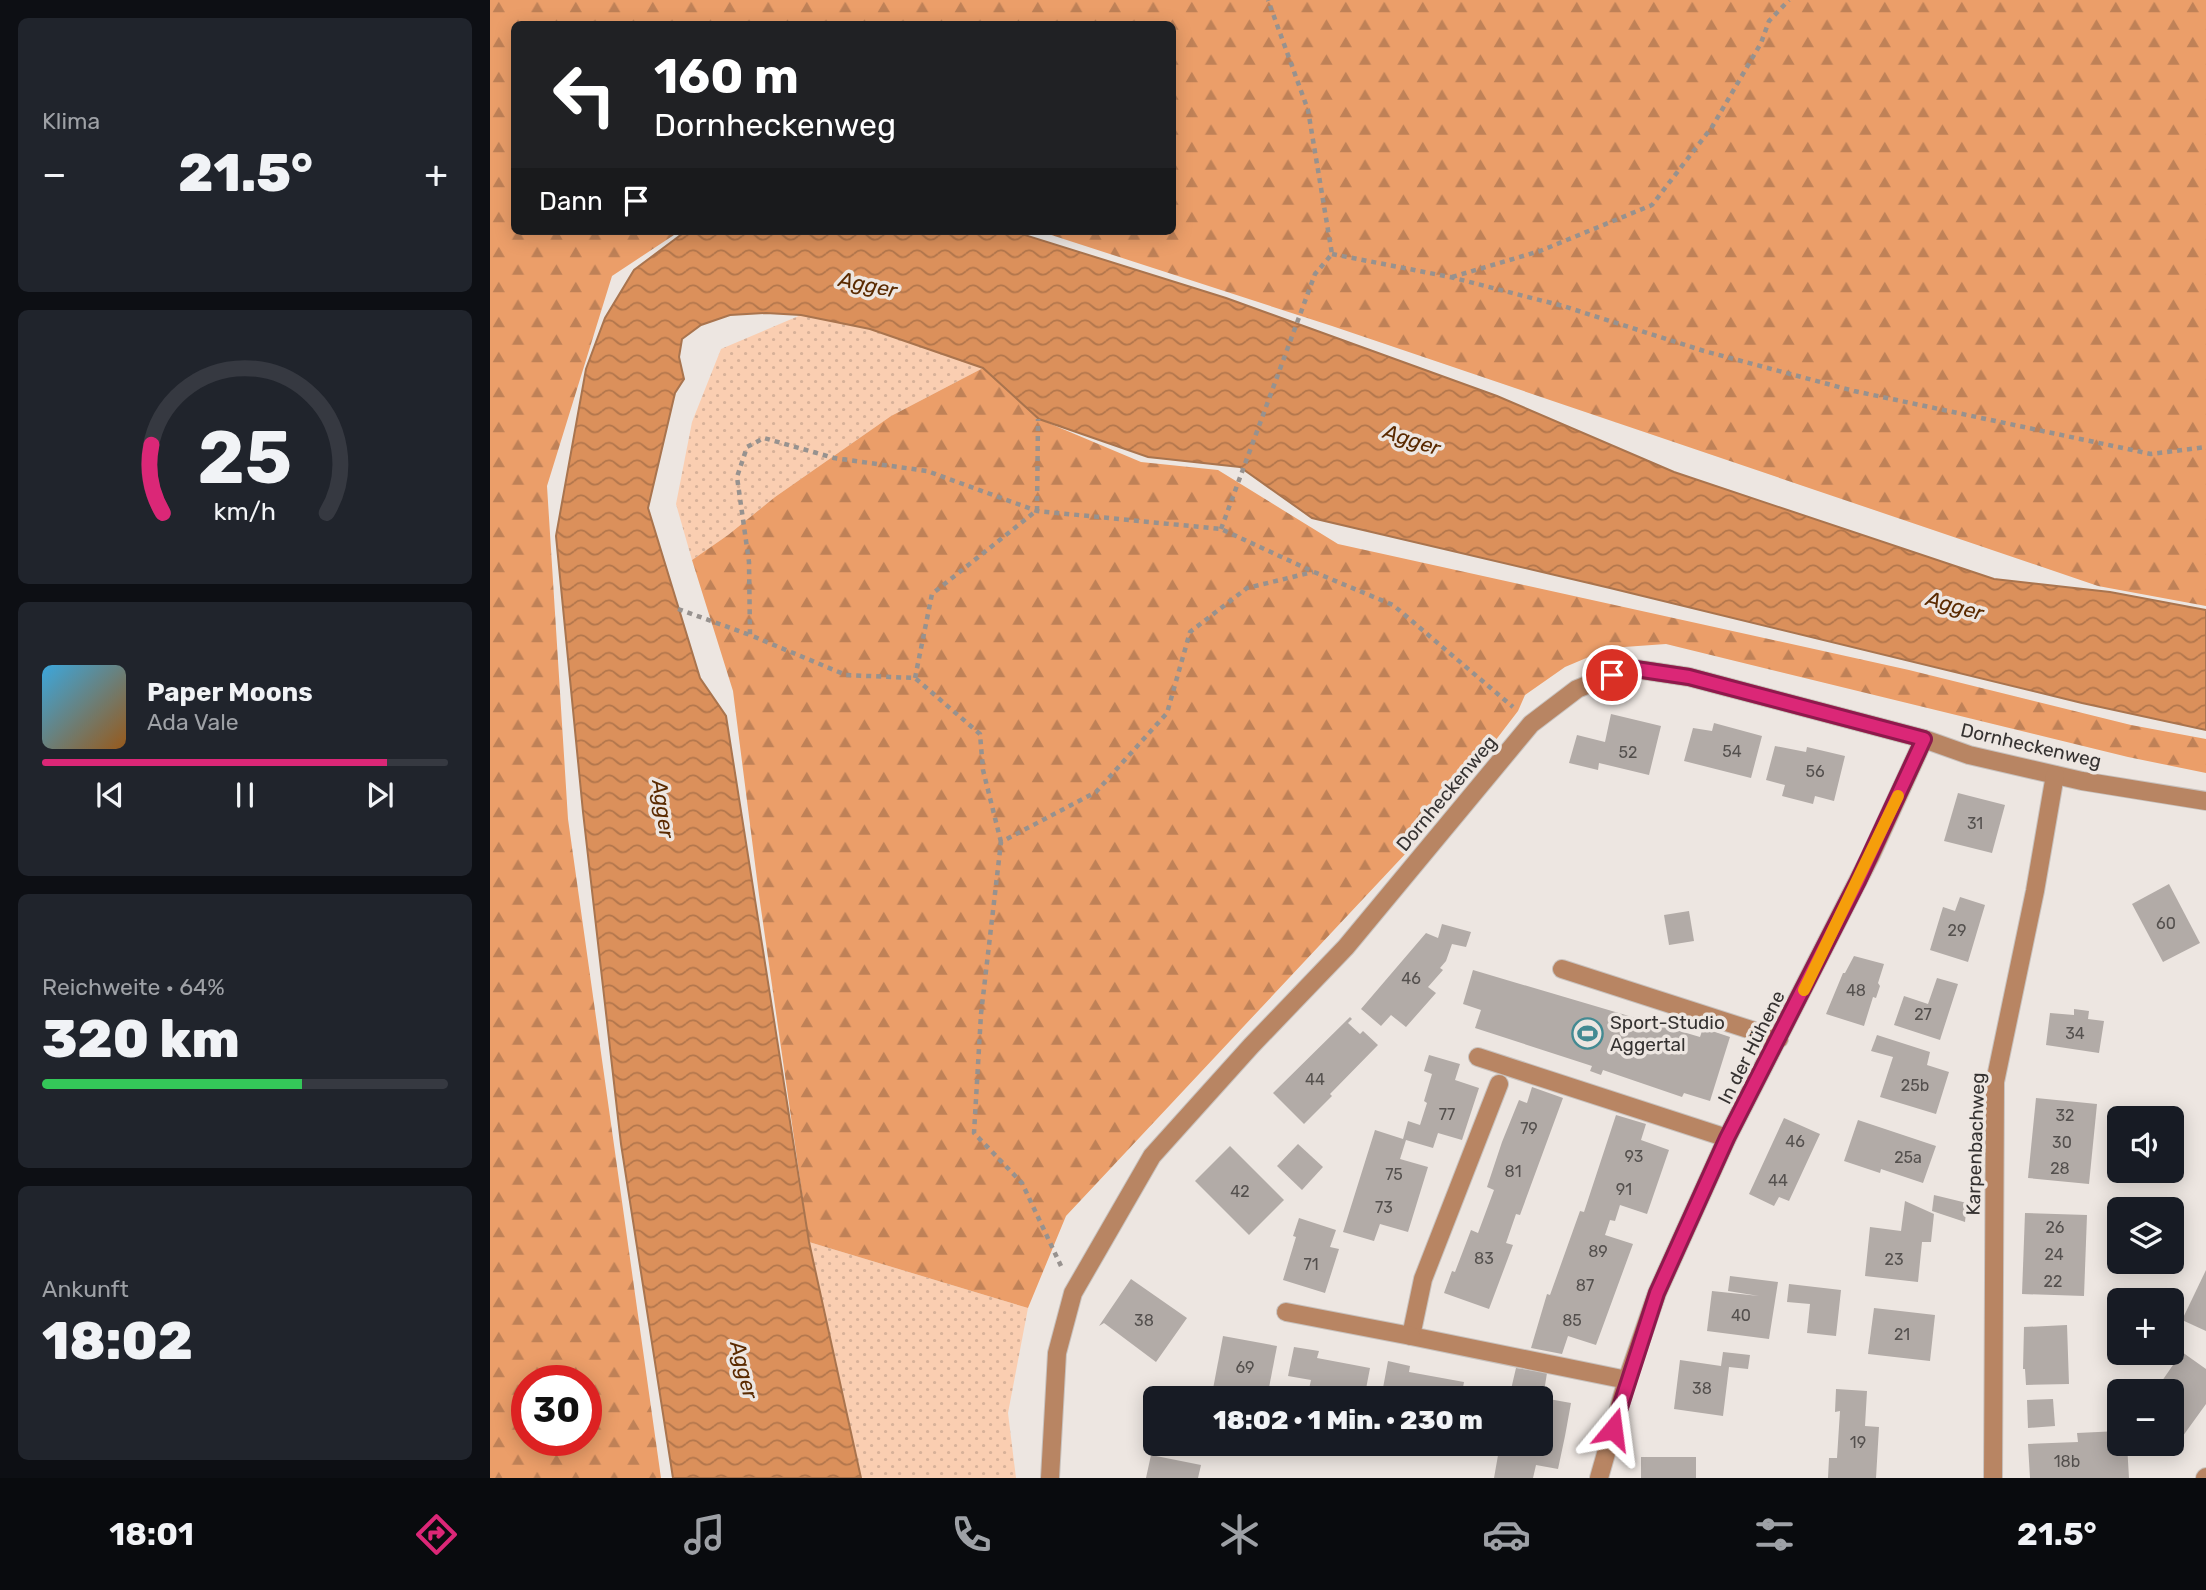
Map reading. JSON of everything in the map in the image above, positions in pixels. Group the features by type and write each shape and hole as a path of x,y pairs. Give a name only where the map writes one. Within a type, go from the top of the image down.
{"street":[{"name":"Dornheckenweg","path":"1050,1478 1057,1353 1073,1293 1152,1156 1251,1046 1346,947 1531,724 1577,689 1629,668 1689,677 1924,739 1969,755 2056,775 2206,801"},
{"name":"In der Hühene","path":"1599,1478 1627,1380 1657,1293 1727,1138 1870,858 1924,739"},
{"name":"Karpenbachweg","path":"1993,1478 1994,1082 2035,891 2056,775"},
{"path":"1562,970 1779,1039"},
{"path":"1478,1057 1727,1138"},
{"path":"1411,1336 1423,1279 1499,1084"},
{"path":"1286,1312 1627,1380"}],"path":[{"path":"1451,277 1541,251 1652,205 1712,127 1761,43 1769,21 1789,0"},
{"path":"1222,529 1315,274 1332,254 1308,110 1269,1"},
{"path":"1332,254 1451,277 1563,306 1704,351 1854,391 2151,454 2206,446"},
{"path":"1037,511 1038,419"},
{"path":"750,635 748,562 737,477 747,447 764,438 834,458 927,471 1037,511 1222,529 1393,605 1531,724"},
{"path":"915,678 932,594 1037,511"},
{"path":"1001,842 1096,792 1167,713 1190,632 1247,588 1314,572"},
{"path":"678,609 750,635 846,675 915,678 980,734 983,770 1001,842 981,1014 974,1133 1022,1183 1073,1293"}],"shaded area":[{"path":"801,315 870,329 983,368 891,416 775,497 692,560 676,504 692,422 721,349"},
{"path":"809,1242 1028,1308 1008,1413 1016,1478 861,1478"}],"green space":[{"path":"490,0 2206,0 2206,606 2098,586 1332,326 1051,235 1176,235 1176,21 511,21 511,235 674,235 612,276 547,486 568,819 661,1478 490,1478"},
{"path":"983,368 1039,419 1141,462 1218,470 1338,544 1909,670 2131,725 2206,739 2206,773 2128,757 1666,644 1610,648 1565,667 1525,695 1518,711 1423,835 1066,1216 1028,1308 809,1242 759,895 733,691 692,560 775,497 891,416"}],"water":[{"name":"Agger","path":"681,235 1025,235 1226,298 1497,396 1674,472 1994,579 2110,592 2206,610 2206,730 2082,703 1312,518 1240,467 1148,457 1039,419 983,368 870,329 801,315 766,313 730,315 701,325 682,339 679,357 684,379 675,393 648,508 700,678 726,716 809,1242 861,1478 673,1478 621,1144 583,812 556,536 586,369 605,318 634,270"}],"building":[{"path":"1611,714 1661,726 1649,775 1599,763 1598,770 1569,763 1577,735 1605,742"},
{"path":"1714,723 1762,736 1751,778 1684,761 1693,728 1712,731"},
{"path":"1775,746 1806,752 1807,747 1845,756 1834,801 1815,796 1813,804 1782,796 1785,785 1766,780"},
{"path":"1958,793 2005,805 1992,853 1944,841"},
{"path":"2169,884 2200,943 2163,962 2132,904"},
{"path":"1960,897 1985,905 1968,962 1930,950 1943,907 1955,911"},
{"path":"1689,911 1694,941 1669,945 1664,915"},
{"path":"1442,924 1471,932 1466,947 1452,944 1446,961 1440,968 1443,970 1428,987 1436,993 1406,1027 1391,1015 1381,1026 1361,1009 1426,933 1438,938"},
{"path":"1854,956 1884,964 1878,983 1880,986 1876,998 1873,997 1864,1026 1826,1014 1843,973"},
{"name":"Sport-Studio Aggertal","path":"1473,970 1700,1037 1703,1028 1730,1037 1710,1101 1684,1093 1682,1097 1603,1070 1601,1075 1590,1071 1592,1066 1475,1028 1481,1010 1463,1004"},
{"path":"1937,978 1958,984 1940,1040 1894,1025 1904,996 1928,1004"},
{"path":"2074,1009 2089,1011 2088,1019 2104,1021 2099,1053 2046,1045 2050,1013 2074,1015"},
{"path":"1350,1017 1352,1019 1348,1023 1360,1034 1363,1031 1378,1045 1304,1124 1273,1093"},
{"path":"1877,1035 1930,1052 1927,1065 1949,1072 1936,1114 1880,1097 1893,1057 1871,1051"},
{"path":"1429,1055 1460,1064 1455,1080 1479,1088 1462,1140 1438,1133 1433,1148 1406,1140 1400,1159 1428,1167 1408,1232 1380,1224 1374,1241 1343,1232 1375,1130 1403,1139 1408,1121 1420,1125 1432,1074 1424,1071"},
{"path":"1532,1087 1563,1098 1520,1215 1516,1214 1506,1243 1513,1245 1489,1309 1444,1293 1471,1230 1478,1233 1494,1190 1487,1187 1502,1142 1519,1100 1527,1103"},
{"path":"2036,1098 2097,1104 2089,1184 2028,1178"},
{"path":"1616,1115 1646,1124 1641,1140 1669,1150 1647,1214 1620,1205 1615,1221 1610,1220 1605,1235 1633,1244 1596,1345 1568,1336 1562,1354 1531,1348 1547,1294 1550,1295 1580,1211 1584,1212"},
{"path":"1784,1118 1820,1134 1789,1201 1779,1197 1774,1206 1749,1194"},
{"path":"1858,1120 1936,1146 1923,1183 1881,1169 1880,1173 1844,1161"},
{"path":"1298,1144 1323,1167 1302,1190 1277,1166"},
{"path":"1230,1146 1284,1200 1249,1235 1195,1181"},
{"path":"1934,1195 1967,1203 1965,1222 1932,1211"},
{"path":"1905,1201 1934,1214 1931,1242 1922,1242 1918,1282 1865,1276 1870,1227 1901,1231"},
{"path":"2025,1213 2087,1215 2084,1296 2022,1294"},
{"path":"1299,1218 1336,1230 1330,1247 1339,1249 1325,1293 1283,1280"},
{"path":"2206,1270 2206,1331 2184,1321"},
{"path":"1730,1276 1778,1282 1769,1339 1707,1331 1712,1291 1759,1296 1728,1291"},
{"path":"1131,1279 1187,1318 1156,1362 1104,1323 1099,1326"},
{"path":"1789,1284 1841,1290 1836,1336 1807,1333 1810,1304 1787,1302"},
{"path":"1874,1308 1935,1315 1930,1361 1868,1354"},
{"path":"2067,1325 2069,1384 2026,1385 2023,1369 2024,1327"},
{"path":"1223,1336 1277,1346 1269,1386 1214,1386"},
{"path":"1294,1347 1319,1351 1317,1358 1370,1368 1367,1386 1310,1386 1311,1380 1288,1376"},
{"path":"1723,1352 1750,1355 1748,1369 1729,1367 1723,1416 1674,1409 1680,1360 1721,1366"},
{"path":"2184,1353 2206,1369 2206,1404 2184,1434 2184,1379 2163,1379 2173,1365 2184,1365"},
{"path":"1388,1361 1410,1366 1409,1372 1464,1382 1463,1386 1383,1386"},
{"path":"1516,1368 1547,1373 1545,1386 1512,1386"},
{"path":"1836,1389 1867,1391 1865,1426 1879,1427 1876,1478 1828,1478 1829,1458 1837,1458 1840,1411 1835,1412"},
{"path":"2053,1399 2055,1426 2028,1428 2027,1400"},
{"path":"1553,1400 1571,1403 1558,1469 1536,1465 1533,1478 1494,1478 1498,1456 1553,1456"},
{"path":"2107,1432 2107,1456 2128,1456 2129,1478 2030,1478 2028,1444 2078,1442 2077,1433"},
{"path":"1151,1456 1201,1465 1198,1478 1146,1478"},
{"path":"1641,1457 1696,1457 1696,1478 1641,1478"}],"slow traffic":[{"path":"1804,990 1898,796"}],"place":[{"name":"Sport-Studio Aggertal","path":"1587,1033"}],"route":[{"path":"1612,675 1629,668 1689,677 1924,739 1811,977 1727,1138 1657,1293 1613,1429"}]}
